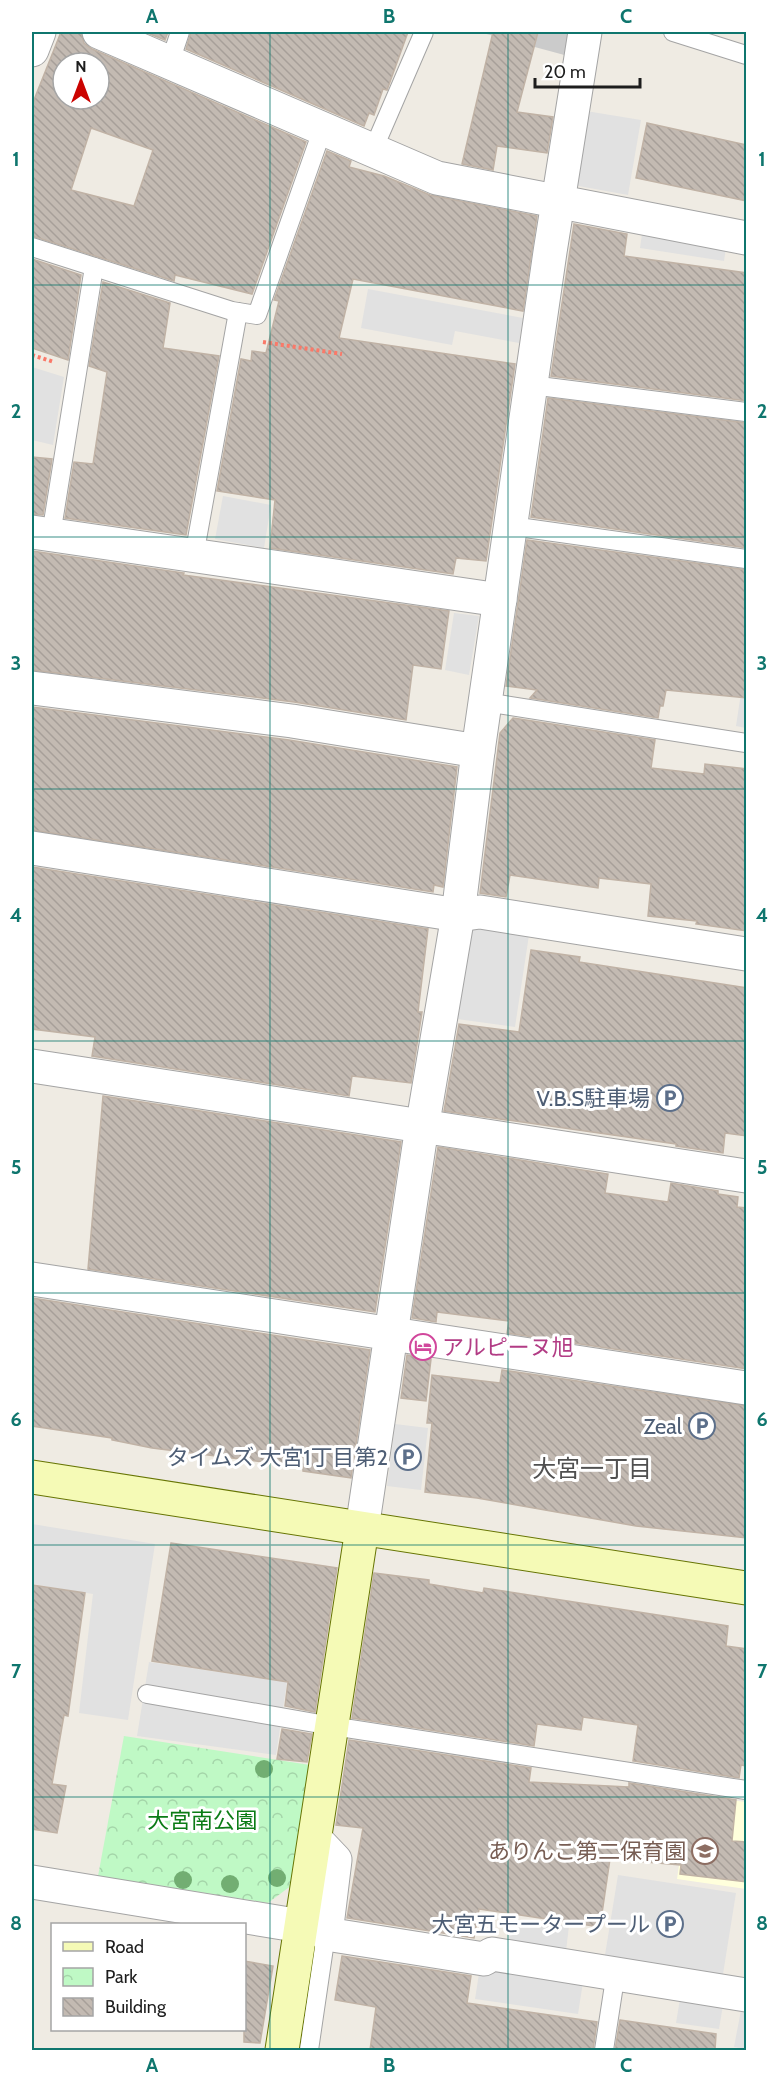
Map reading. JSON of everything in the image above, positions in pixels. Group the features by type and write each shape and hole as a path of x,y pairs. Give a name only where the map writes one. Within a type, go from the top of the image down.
{"street":[{"path":"32,51 39,32"},
{"path":"99,32 438,178 557,203 747,238"},
{"path":"282,2050 314,1930 315,1839 423,1127 458,915 485,702 557,203 585,32"},
{"path":"41,533 500,600"},
{"path":"32,688 292,721 478,752"},
{"path":"32,848 458,915 480,912 747,954"},
{"path":"32,1066 747,1176"},
{"path":"32,1279 393,1336 414,1336 747,1388"},
{"path":"32,1477 747,1588"},
{"path":"32,1882 484,1959 492,1954 616,1972 747,1995"}],"lane":[{"path":"170,62 180,32"},
{"path":"373,150 424,32"},
{"path":"673,32 747,55"},
{"path":"32,247 238,312 257,315 323,128"},
{"path":"41,533 94,267"},
{"path":"194,556 238,312"},
{"path":"531,385 747,412"},
{"path":"511,526 747,559"},
{"path":"485,702 747,743"},
{"path":"147,1694 332,1726 747,1790"},
{"path":"309,2050 314,1930"},
{"path":"604,2050 616,1972"}],"path":[{"path":"234,337 342,354"}],"shaded area":[{"path":"479,32 574,32 568,56"},
{"path":"586,111 641,120 628,195 573,185"},
{"path":"643,227 727,241 724,261 640,248"},
{"path":"368,289 523,318 519,343 455,331 452,345 361,328"},
{"path":"32,367 64,377 53,445 32,440"},
{"path":"223,496 271,505 264,548 215,539"},
{"path":"454,613 479,616 469,675 445,670"},
{"path":"742,686 746,686 746,728 736,726"},
{"path":"473,927 529,935 515,1027 450,1018"},
{"name":"タイムズ 大宮1丁目第2","path":"395,1424 428,1428 421,1490 387,1486"},
{"path":"32,1524 155,1544 128,1720 79,1713 93,1594 32,1584"},
{"path":"149,1662 287,1682 276,1755 137,1736"},
{"path":"689,1795 746,1802 746,1889 677,1879"},
{"name":"大宮五モータープール","path":"618,1875 736,1893 723,1974 605,1955"},
{"path":"512,1919 569,1926 566,1951 508,1944"},
{"path":"480,1967 583,1982 578,2014 475,1999"},
{"path":"680,1999 723,2005 719,2029 676,2023"},
{"path":"741,2010 746,2011 746,2049 734,2047"}],"green space":[{"name":"大宮南公園","path":"124,1736 310,1765 292,1885 268,1903 98,1876"}],"building":[{"path":"61,32 81,32 84,43 97,51 53,51"},
{"path":"145,32 168,32 165,40"},
{"path":"191,32 408,32 387,90 383,89 374,115 369,113 364,126 186,49"},
{"path":"493,32 538,32 517,112 553,117 547,153 497,146 493,170 462,164"},
{"path":"51,57 51,111 111,111 111,57 306,142 252,294 175,275 174,281 32,236 32,105","holes":["91,128 153,150 134,206 71,190"]},
{"path":"647,123 747,145 747,201 636,178"},
{"path":"327,151 351,161 349,167 384,176 430,195 537,216 523,311 353,279 339,338 515,364 486,561 456,558 453,574 270,548 275,500 217,491 241,359 251,361 252,351 266,353 279,301 274,300"},
{"path":"574,224 627,234 624,256 747,273 747,401 551,376"},
{"path":"32,259 81,275 68,360 32,348"},
{"path":"103,282 170,303 163,348 219,356 186,535 65,518 74,462 93,464 107,372 89,366"},
{"path":"548,398 747,423 747,548 531,517"},
{"path":"32,457 52,459 43,515 32,514"},
{"path":"527,540 747,570 747,698 666,690 658,718 530,698 537,690 506,686"},
{"path":"32,551 184,573 183,575 449,611 441,669 413,665 406,720 294,702 32,670"},
{"path":"32,707 289,740 457,767 443,887 434,885 433,892 32,830"},
{"path":"513,718 655,740 651,768 704,774 705,764 747,769 747,931 696,924 697,921 648,916 651,884 599,878 598,888 510,875 506,897 480,893 500,733"},
{"path":"32,867 428,929 418,1012 422,1012 411,1083 352,1076 349,1096 92,1056 95,1037 32,1029"},
{"path":"531,950 580,957 579,962 747,988 747,1136 725,1133 723,1153 676,1146 676,1144 444,1111 459,1024 519,1032"},
{"path":"103,1096 401,1142 375,1312 88,1269"},
{"path":"438,1147 608,1174 605,1193 668,1202 671,1183 738,1197 737,1207 747,1208 747,1369 507,1333 509,1321 437,1312 436,1322 412,1318"},
{"path":"32,1298 370,1350 351,1478 303,1471 303,1467 152,1448 112,1440 112,1438 32,1426"},
{"path":"407,1355 431,1359 426,1401 401,1398"},
{"path":"502,1370 747,1406 747,1538 636,1526 477,1498 425,1492 432,1423 427,1423 432,1375 500,1383"},
{"path":"171,1543 337,1568 315,1712 285,1706 288,1682 152,1661"},
{"path":"374,1573 429,1580 429,1584 483,1593 484,1588 728,1626 726,1646 747,1649 747,1766 741,1765 739,1778 633,1761 638,1725 583,1717 581,1730 537,1724 534,1746 352,1718"},
{"path":"32,1585 85,1593 68,1716 64,1715 52,1784 66,1786 57,1833 32,1829"},
{"path":"282,1729 312,1734 307,1762 277,1759"},
{"path":"349,1740 531,1768 529,1782 629,1787 629,1783 736,1800 732,1841 747,1842 747,1882 680,1874 681,1865 610,1859 600,1927 479,1909 474,1938 347,1918 363,1828 336,1825"},
{"path":"342,1956 471,1976 467,2003 597,2022 593,2050 370,2050 376,2007 335,2000"},
{"path":"246,1961 273,1966 260,2043 244,2042"},
{"path":"620,2020 716,2034 715,2050 615,2050"}],"place":[{"name":"V.B.S駐車場","path":"670,1098"},
{"name":"アルピーヌ旭","path":"423,1347"},
{"name":"Zeal","path":"702,1426"},
{"name":"タイムズ 大宮1丁目第2","path":"408,1457"},
{"name":"ありんこ第二保育園","path":"705,1851"},
{"name":"大宮五モータープール","path":"670,1924"}],"district":[{"name":"大宮一丁目","path":"592,1468"}]}
